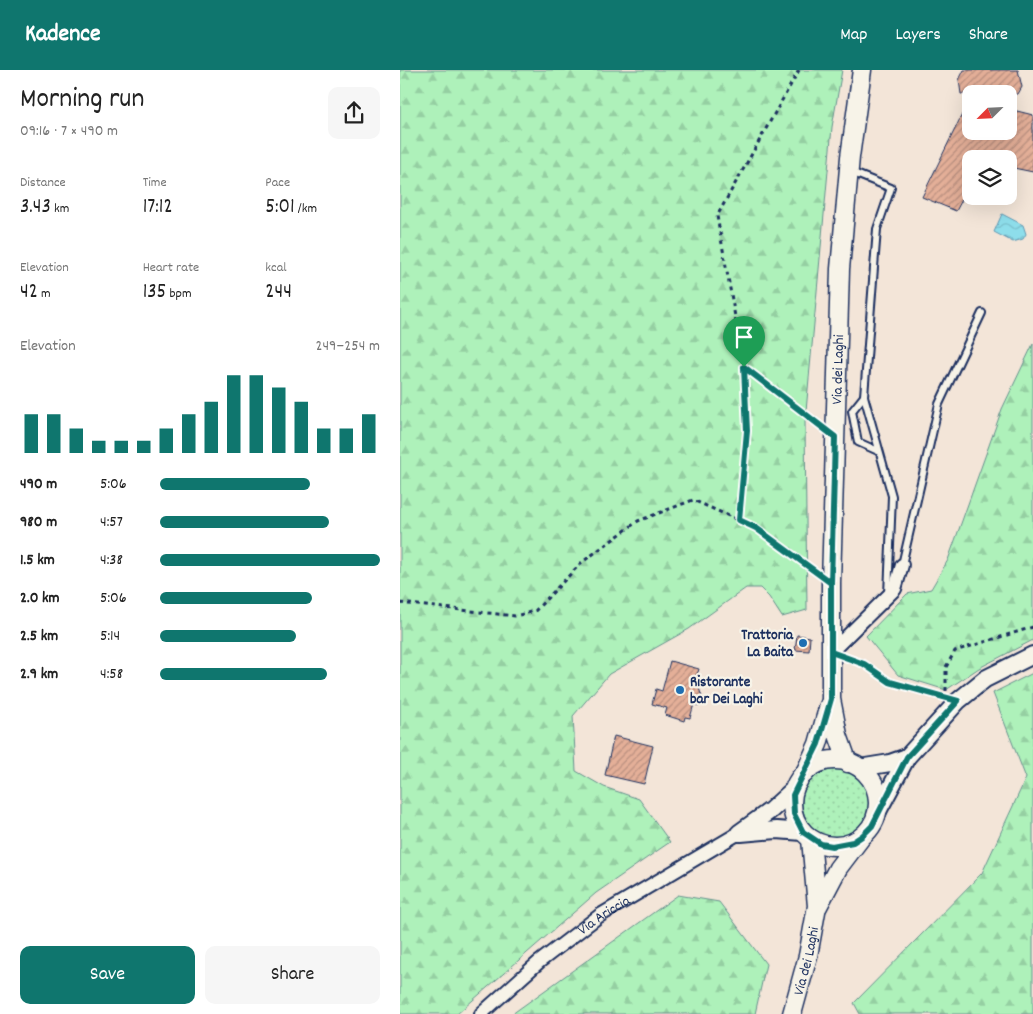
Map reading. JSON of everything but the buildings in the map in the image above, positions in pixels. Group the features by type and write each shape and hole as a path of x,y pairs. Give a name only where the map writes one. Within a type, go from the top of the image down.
{"main road":[{"name":"Via dei Laghi","path":"854,765 838,735 831,699 831,583 840,269 848,171 862,70"},
{"name":"Via dei Laghi","path":"805,773 818,744 831,699"},
{"path":"825,762 854,765 868,777 875,788 878,800 877,813 872,826 862,836 842,846 821,844 807,835 794,814 792,805 795,788 805,773 825,762"},
{"name":"Via dei Laghi","path":"792,1014 808,956 817,906 807,835"},
{"name":"Via dei Laghi","path":"817,906 838,868 862,836"}],"street":[{"path":"831,652 894,589 902,565"},
{"path":"877,813 907,757 958,701 985,679 1033,656"},
{"path":"854,765 890,763 907,757"},
{"name":"Via Ariccia","path":"482,1014 527,972 594,919 634,893 739,833 771,810 795,788"},
{"name":"Via Ariccia","path":"739,833 771,830 807,835"}],"lane":[{"path":"848,171 891,188 877,229 864,396 892,496 888,596"},
{"path":"902,565 939,404 982,313"},
{"path":"864,396 852,411 858,442 878,451"}],"path":[{"path":"739,520 747,431 744,367 716,216 799,70"},
{"path":"744,367 835,437"},
{"path":"400,603 516,616 535,611 581,563 638,520 693,500 756,528 831,583"},
{"path":"958,701 946,690 946,667 955,650 1033,626"},
{"path":"831,652 864,664 890,682 958,701"}],"green space":[{"path":"400,70 842,70 832,127 805,422 807,610 782,617 769,597 760,588 746,588 689,629 609,674 573,716 576,771 604,787 639,799 670,842 596,893 457,1014 400,1014"},
{"path":"1033,344 1033,640 979,668 946,690 898,675 866,636 907,594 931,589 948,560 1002,409"},
{"path":"1033,673 1033,1014 860,1014 854,1003 982,873 1026,778 993,693"},
{"path":"836,769 849,772 860,779 867,790 870,803 867,816 860,827 849,834 836,837 823,834 812,827 805,816 802,803 805,790 812,779 823,772"},
{"path":"678,895 719,902 766,964 755,1014 512,1014"}],"water":[{"path":"1002,214 1023,225 1026,234 1023,239 1013,242 994,232"}],"place":[{"name":"Trattoria La Baita","path":"803,643"},
{"name":"Ristorante bar Dei Laghi","path":"680,690"}],"route":[{"path":"744,367 747,431 739,520 756,528 831,583 831,652 864,664 890,682 958,701 907,757 872,826 853,842 842,846 821,844 811,839 797,824 792,805 795,788 805,773 818,744 831,699 831,583 835,437 744,367"}]}
